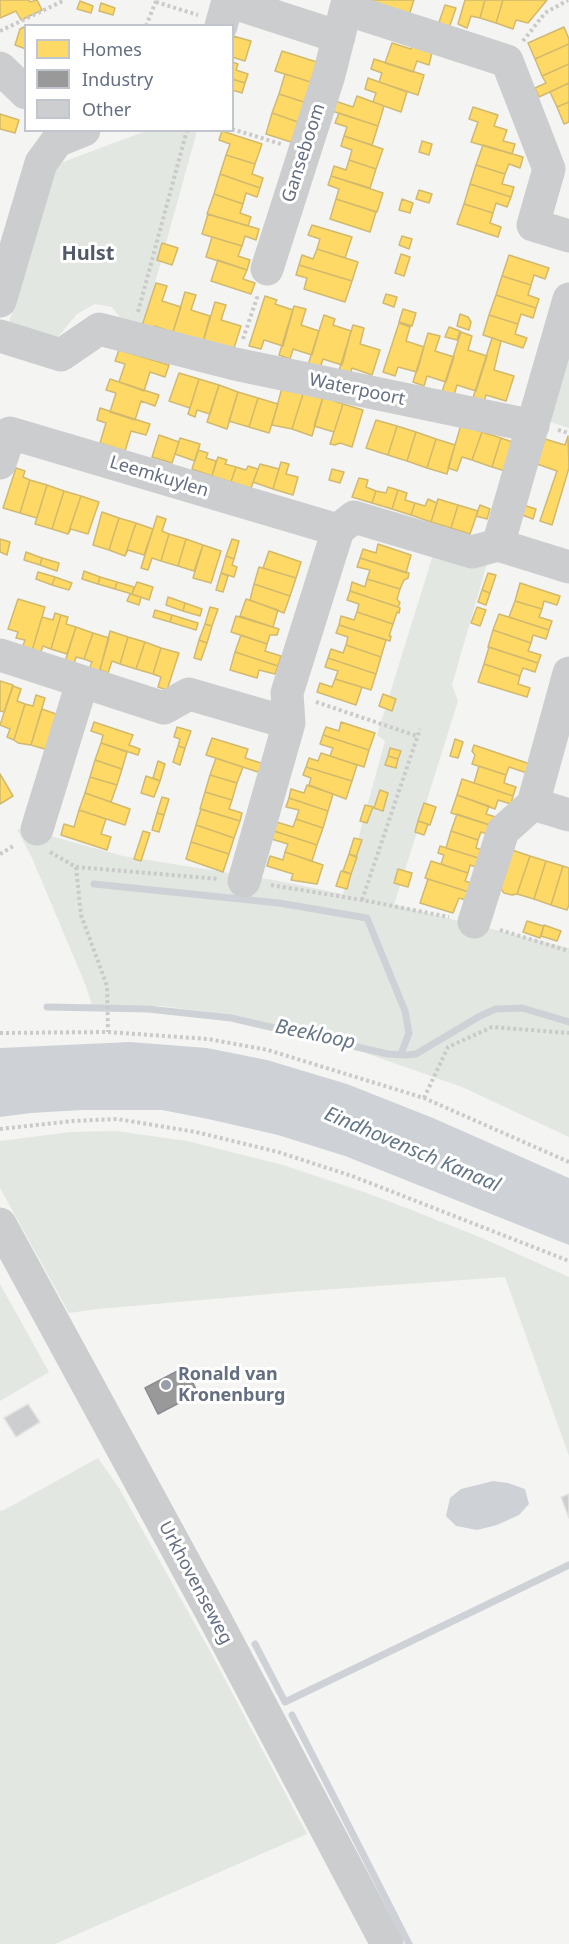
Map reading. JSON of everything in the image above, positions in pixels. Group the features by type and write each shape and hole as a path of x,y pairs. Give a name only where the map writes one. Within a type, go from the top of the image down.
{"street":[{"path":"225,12 344,15 507,61 549,169 533,225 569,236"},
{"name":"Ganseboom","path":"267,269 329,75 344,15"},
{"path":"0,68 24,91"},
{"path":"0,301 41,163 64,134"},
{"path":"498,545 569,299"},
{"name":"Waterpoort","path":"0,336 61,355 99,329 235,364 533,426"},
{"name":"Leemkuylen","path":"0,463 10,433 338,530"},
{"path":"244,881 288,708 338,530 354,517 472,552 498,545 569,567"},
{"path":"0,656 164,708 189,694 288,708"},
{"path":"474,922 503,831 533,804 569,673"},
{"path":"42,839 82,683"},
{"path":"533,804 569,815"},
{"name":"Urkhovenseweg","path":"0,1224 208,1604 387,1944"}],"path":[{"path":"0,31 65,0"},
{"path":"507,61 545,13 568,0"},
{"path":"147,24 156,1 225,12"},
{"path":"234,130 304,152"},
{"path":"131,336 186,132"},
{"path":"235,364 267,269"},
{"path":"288,708 417,736"},
{"path":"362,900 420,729"},
{"path":"42,839 76,867 244,881 362,900 474,922 569,951"},
{"path":"76,867 81,915 107,986 108,1032"},
{"path":"424,1098 448,1047 492,1027 569,1033"},
{"path":"0,1033 108,1032 208,1039 268,1050 424,1098 569,1162"},
{"path":"0,1129 117,1119 196,1132 278,1152 352,1176 569,1261"}],"shaded area":[{"path":"143,132 197,132 143,326 122,320 112,307 95,304 77,314 57,338 9,323 55,165"},
{"path":"569,335 569,428 541,419"},
{"path":"433,555 488,560 452,685 458,701 394,905 569,948 569,1137 462,1087 314,1035 255,1020 209,1012 161,1006 92,1005 32,858 17,829 123,856 279,881 343,894 385,741 377,735"},
{"path":"116,1131 187,1141 283,1165 409,1209 482,1238 569,1277 569,1456 505,1277 293,1292 69,1313 0,1188 0,1141 71,1132"},
{"path":"0,1284 49,1372 0,1401"},
{"path":"98,1458 119,1488 211,1653 307,1834 55,1944 0,1944 0,1510 2,1511"}],"water":[{"name":"Eindhovensch Kanaal","path":"130,1042 207,1048 267,1060 347,1084 433,1118 569,1178 569,1245 345,1156 278,1135 208,1119 162,1110 82,1110 0,1117 0,1048"},
{"path":"493,1481 525,1489 529,1504 519,1515 497,1525 477,1530 456,1526 446,1516 450,1498 461,1489"}],"building: Homes":[{"path":"0,0 29,0 30,2 37,0 42,10 21,20 16,11 0,18"},
{"path":"370,0 414,0 409,15"},
{"path":"465,0 485,0 480,18 471,16 467,28 458,24"},
{"path":"485,0 503,0 496,23 480,18"},
{"path":"503,0 547,0 528,23 516,20 513,29 496,23"},
{"path":"80,1 93,6 91,13 77,9"},
{"path":"101,3 115,8 113,15 99,11"},
{"path":"445,5 456,8 449,28 438,25"},
{"path":"24,27 24,48 15,45 20,29"},
{"path":"564,27 569,44 535,59 528,43"},
{"path":"234,36 251,41 245,61 234,58"},
{"path":"414,42 433,48 429,65 417,61 413,72 385,63 392,43 411,49"},
{"path":"569,44 569,64 542,76 535,59"},
{"path":"282,51 320,63 314,83 275,71"},
{"path":"374,59 424,75 418,95 379,82 382,73 371,69"},
{"path":"234,63 238,64 236,70 248,74 245,83 234,80"},
{"path":"569,64 569,83 539,97 535,88 546,83 542,76"},
{"path":"285,74 314,83 307,103 279,94"},
{"path":"368,78 407,92 401,112 373,102 376,93 365,89"},
{"path":"234,80 245,83 242,93 234,91"},
{"path":"569,83 569,102 557,107 550,92"},
{"path":"279,94 307,103 301,123 272,113"},
{"path":"357,96 384,106 378,126 332,111 335,101 353,107"},
{"path":"569,102 569,122 564,124 557,107"},
{"path":"473,107 498,115 494,126 507,130 503,141 515,144 512,154 471,142 478,122 469,119"},
{"path":"272,113 301,123 294,143 266,134"},
{"path":"339,113 378,126 372,145 344,136 347,127 335,123"},
{"path":"0,114 19,120 15,133 0,129"},
{"path":"222,132 225,132 262,144 255,164 226,155 230,144 219,140"},
{"path":"344,136 383,149 376,169 349,160 352,150 341,146"},
{"path":"422,141 432,144 429,155 419,152"},
{"path":"483,145 523,157 520,168 509,164 505,174 476,165"},
{"path":"226,155 255,164 252,174 263,178 260,188 220,174"},
{"path":"349,160 376,169 370,188 331,176 334,166 346,170"},
{"path":"476,165 505,174 502,184 514,187 511,197 470,184"},
{"path":"220,174 260,188 257,197 246,193 243,204 214,194"},
{"path":"331,176 383,193 377,212 336,199 339,189 328,185"},
{"path":"470,184 511,197 507,207 496,203 493,213 464,204"},
{"path":"419,190 432,194 429,203 416,199"},
{"path":"214,194 243,204 240,213 251,217 248,226 207,214"},
{"path":"336,199 376,212 370,232 330,219"},
{"path":"402,199 413,203 410,213 399,210"},
{"path":"464,204 493,213 490,223 501,227 498,237 457,224"},
{"path":"208,214 259,229 256,240 245,236 242,246 202,234"},
{"path":"312,225 352,237 345,258 317,249 320,239 308,235"},
{"path":"402,236 412,239 409,249 399,245"},
{"path":"212,237 242,246 238,256 250,260 247,270 206,257"},
{"path":"162,243 178,248 172,265 157,260"},
{"path":"317,249 358,262 352,281 299,265 302,255 313,259"},
{"path":"401,254 410,257 404,276 395,273"},
{"path":"509,255 549,268 545,279 534,275 531,285 502,276"},
{"path":"218,260 247,270 243,279 255,283 251,294 211,281"},
{"path":"299,265 352,281 345,302 304,289 307,278 296,275"},
{"path":"502,276 531,285 528,295 539,299 536,308 496,295"},
{"path":"156,283 167,286 162,301 181,307 173,332 154,326 151,336 140,332"},
{"path":"185,292 196,295 191,310 210,316 203,342 173,332"},
{"path":"386,294 397,297 394,307 383,303"},
{"path":"496,295 536,308 533,318 521,314 518,324 489,315"},
{"path":"265,296 277,300 275,304 293,310 283,346 264,340 261,349 249,346"},
{"path":"215,302 226,305 221,320 241,326 233,351 203,342"},
{"path":"294,306 306,309 301,325 319,331 312,355 293,349 290,359 279,355"},
{"path":"403,309 416,313 412,326 399,322"},
{"path":"460,314 468,317 471,322 469,330 457,326"},
{"path":"324,315 335,319 333,325 351,331 342,365 323,359 320,368 308,365"},
{"path":"489,315 518,324 515,334 527,338 523,348 483,335"},
{"path":"399,323 410,327 406,341 424,347 417,372 398,367 395,376 383,372"},
{"path":"353,325 364,328 360,344 380,350 372,375 352,368 349,378 338,374"},
{"path":"449,327 460,331 457,340 445,337"},
{"path":"461,332 472,336 468,350 487,356 476,391 457,385 454,395 442,392"},
{"path":"428,333 440,336 435,351 454,357 446,382 427,376 424,386 413,382"},
{"path":"492,338 501,341 494,370 514,376 506,401 486,395 483,405 472,401"},
{"path":"119,350 169,365 165,377 150,372 144,391 119,382 125,364 115,361"},
{"path":"179,373 199,379 190,408 169,401"},
{"path":"110,379 159,395 155,406 141,401 135,420 110,412 116,393 106,390"},
{"path":"199,379 219,385 210,414 197,410 195,417 188,414"},
{"path":"283,384 304,391 292,429 272,425"},
{"path":"219,385 238,392 227,429 207,422"},
{"path":"304,391 323,397 312,436 292,429"},
{"path":"238,392 258,398 249,427 229,421"},
{"path":"323,397 343,404 334,432 314,426"},
{"path":"258,398 278,404 269,433 249,427"},
{"path":"343,404 363,410 352,447 340,443 330,444"},
{"path":"100,408 150,424 146,435 131,431 125,451 100,443 106,423 97,420"},
{"path":"376,420 397,426 388,455 366,448"},
{"path":"461,425 482,432 472,460 462,457 457,471 448,468"},
{"path":"397,426 416,432 407,461 388,455"},
{"path":"416,432 436,439 427,468 407,461"},
{"path":"482,432 501,438 492,467 472,460"},
{"path":"159,435 179,442 172,463 152,457"},
{"path":"568,436 569,468 552,525 540,521 557,471 537,464 545,439 565,445"},
{"path":"180,438 200,444 195,461 175,454"},
{"path":"501,438 521,445 512,473 492,467"},
{"path":"436,439 455,445 447,474 427,468"},
{"path":"198,450 208,453 206,458 216,461 212,476 192,469"},
{"path":"218,457 227,460 225,464 236,467 231,482 212,476"},
{"path":"281,462 289,464 286,474 298,477 293,495 273,489"},
{"path":"260,464 279,469 273,489 253,482"},
{"path":"248,466 258,469 251,488 231,482 236,467 246,470"},
{"path":"16,468 25,471 23,477 30,480 20,513 3,508"},
{"path":"332,469 344,472 340,483 329,480"},
{"path":"359,478 368,480 366,487 376,491 372,503 352,497"},
{"path":"30,480 47,485 37,518 20,513"},
{"path":"47,485 64,491 52,529 35,524"},
{"path":"388,487 398,490 392,509 372,503 376,491 386,493"},
{"path":"398,490 407,493 405,500 415,503 411,515 392,509"},
{"path":"64,491 81,496 68,534 52,529"},
{"path":"81,496 99,502 88,534 71,529 68,534"},
{"path":"428,499 437,503 431,522 411,515 415,503 425,506"},
{"path":"438,499 458,505 451,528 431,522"},
{"path":"520,504 536,509 533,519 517,513"},
{"path":"458,505 478,511 470,534 451,528"},
{"path":"480,505 490,509 487,519 476,516"},
{"path":"102,512 119,518 109,550 93,545"},
{"path":"157,516 166,519 162,531 169,534 161,561 152,558 148,570 141,568"},
{"path":"119,518 136,523 125,556 109,550"},
{"path":"136,523 153,529 144,555 128,550 125,556"},
{"path":"169,534 186,539 178,566 161,561"},
{"path":"0,539 10,542 7,555 0,552"},
{"path":"186,539 203,545 194,571 178,566"},
{"path":"232,539 239,541 234,559 226,556"},
{"path":"378,544 411,555 406,573 360,558 363,549 376,553"},
{"path":"203,545 221,551 211,583 193,578"},
{"path":"269,551 301,562 296,578 263,568"},
{"path":"26,552 42,558 40,565 24,560"},
{"path":"226,556 234,559 232,565 237,567 234,577 221,573"},
{"path":"42,558 59,563 57,571 40,565"},
{"path":"360,558 409,573 408,578 404,580 400,589 367,579 370,570 357,567"},
{"path":"259,567 296,578 290,596 254,584"},
{"path":"84,571 100,577 98,584 82,579"},
{"path":"38,572 55,577 52,585 36,579"},
{"path":"221,573 228,576 223,592 216,590"},
{"path":"488,573 496,575 490,593 482,590"},
{"path":"55,577 72,583 69,590 52,585"},
{"path":"100,577 117,582 115,589 98,584"},
{"path":"367,579 400,589 397,599 400,603 398,607 350,591 352,582 365,587"},
{"path":"117,582 134,587 132,594 115,589"},
{"path":"137,582 153,587 149,600 132,594"},
{"path":"520,583 560,596 557,605 544,601 542,609 515,601"},
{"path":"254,584 290,596 284,613 250,600"},
{"path":"482,590 490,593 486,605 478,602"},
{"path":"350,591 400,608 393,624 357,612 359,604 347,600"},
{"path":"130,594 141,597 139,605 127,601"},
{"path":"168,597 185,603 183,611 166,605"},
{"path":"18,599 45,607 31,654 21,651 25,640 16,638 18,632 8,629"},
{"path":"246,599 278,610 273,627 240,616"},
{"path":"515,601 542,609 539,617 552,621 549,630 509,617"},
{"path":"185,603 202,609 200,616 183,611"},
{"path":"210,607 218,609 212,626 205,624"},
{"path":"477,607 486,610 480,626 471,623"},
{"path":"155,610 172,615 170,622 153,617"},
{"path":"357,612 393,624 389,636 391,636 390,641 339,625 341,616 354,620"},
{"path":"55,613 61,615 51,649 43,646 39,656 31,654 42,617 53,620"},
{"path":"499,614 549,630 546,639 533,635 531,643 493,630"},
{"path":"61,615 68,617 66,624 76,627 67,654 51,649"},
{"path":"172,615 198,623 196,630 170,622"},
{"path":"236,616 279,629 277,635 270,635 267,644 231,632"},
{"path":"205,624 212,626 207,643 199,640"},
{"path":"339,625 386,640 381,657 346,645 348,637 336,633"},
{"path":"76,627 93,633 84,659 76,657 73,667 64,665"},
{"path":"493,630 531,643 528,651 541,655 538,663 488,647"},
{"path":"110,631 128,637 120,664 112,661 108,673 100,670"},
{"path":"93,633 109,638 98,676 88,672 92,662 84,659"},
{"path":"241,635 267,644 265,651 281,656 278,666 235,652"},
{"path":"128,637 145,642 136,669 120,664"},
{"path":"199,640 207,643 201,660 194,658"},
{"path":"145,642 161,648 153,674 136,669"},
{"path":"346,645 381,657 376,674 328,658 331,649 343,653"},
{"path":"489,647 538,663 535,672 523,668 520,676 484,664"},
{"path":"161,648 179,653 167,690 158,687 161,677 153,674"},
{"path":"235,652 278,666 275,674 259,670 257,678 230,670"},
{"path":"328,658 376,674 371,690 335,679 338,671 325,667"},
{"path":"484,664 520,676 518,684 530,688 527,697 478,682"},
{"path":"335,679 362,687 356,705 317,692 320,683 332,687"},
{"path":"0,681 13,685 4,712 0,711"},
{"path":"13,686 21,689 17,701 25,704 14,740 7,737 10,729 0,725"},
{"path":"383,694 396,699 392,711 379,706"},
{"path":"36,695 45,698 31,745 18,743 14,740 25,704 33,706"},
{"path":"42,709 59,715 48,750 31,745"},
{"path":"94,722 133,735 129,745 140,749 138,755 101,743 103,735 91,731"},
{"path":"341,722 375,733 369,750 323,735 326,727 339,731"},
{"path":"177,727 191,731 185,748 178,746 180,739 174,737"},
{"path":"323,735 369,750 364,767 330,756 333,748 320,744"},
{"path":"212,738 248,749 245,758 264,764 261,773 206,755"},
{"path":"455,739 463,742 458,758 450,756"},
{"path":"101,743 127,752 122,769 95,760"},
{"path":"474,745 530,764 527,773 509,767 506,775 472,764 475,755 472,751"},
{"path":"178,746 185,748 180,765 173,762"},
{"path":"390,748 401,751 398,759 388,756"},
{"path":"321,753 357,765 352,781 306,767 309,758 318,761"},
{"path":"388,756 398,759 396,768 385,765"},
{"path":"216,758 243,767 237,783 210,775"},
{"path":"95,760 122,769 117,785 90,777"},
{"path":"158,761 165,764 160,781 153,778"},
{"path":"479,766 506,775 504,783 516,787 513,796 474,783"},
{"path":"306,767 352,781 346,799 309,785 311,778 303,775"},
{"path":"0,774 13,796 0,804"},
{"path":"210,775 237,783 232,800 205,792"},
{"path":"146,776 160,781 154,797 141,793"},
{"path":"90,777 117,785 111,802 85,793"},
{"path":"462,779 513,796 511,804 498,800 495,809 457,795"},
{"path":"307,785 333,794 328,811 289,798 291,789 304,793"},
{"path":"380,790 388,793 383,811 374,808"},
{"path":"205,792 232,800 229,809 242,813 240,821 200,809"},
{"path":"85,793 130,809 125,825 79,810"},
{"path":"457,795 489,806 486,814 499,818 496,827 451,813"},
{"path":"162,797 169,799 164,815 157,813"},
{"path":"289,798 328,811 323,828 296,819 299,810 286,807"},
{"path":"424,803 436,807 430,825 418,821"},
{"path":"365,805 373,807 367,823 360,821"},
{"path":"201,809 240,821 234,838 196,825"},
{"path":"79,810 106,819 101,834 111,837 107,850 61,835 64,824 74,827"},
{"path":"157,813 164,815 159,832 152,830"},
{"path":"457,814 496,827 493,836 481,832 478,840 451,831"},
{"path":"296,819 323,828 317,845 271,830 273,821 293,827"},
{"path":"418,821 428,824 424,835 415,832"},
{"path":"196,825 234,838 229,854 191,842"},
{"path":"271,830 317,845 312,861 285,852 288,844 268,838"},
{"path":"143,831 150,833 141,861 134,859"},
{"path":"451,831 478,840 476,848 488,852 485,860 446,848"},
{"path":"354,838 362,840 356,857 349,854"},
{"path":"191,842 229,854 223,872 186,859"},
{"path":"440,846 485,860 482,869 470,865 468,873 441,864 444,855 438,853"},
{"path":"512,850 530,856 517,894 512,895 504,893 500,888"},
{"path":"285,852 323,865 317,884 291,880 293,874 267,866 270,856 283,860"},
{"path":"349,854 357,857 351,874 343,871"},
{"path":"530,856 546,861 534,899 517,894"},
{"path":"431,861 468,873 465,881 477,885 475,894 425,878"},
{"path":"546,861 563,866 551,905 534,899"},
{"path":"563,866 569,868 567,910 551,905"},
{"path":"398,869 412,873 408,887 394,883"},
{"path":"341,871 351,874 347,889 336,886"},
{"path":"428,879 475,894 472,902 459,898 453,913 420,903"},
{"path":"527,921 544,925 540,938 523,932"},
{"path":"544,925 561,931 557,941 541,936"}],"building: Industry":[{"path":"185,1367 198,1393 158,1414 145,1388"}],"building: Other":[{"path":"28,1404 40,1422 16,1437 4,1418"},
{"path":"569,1494 569,1518 561,1497"}],"waterway":[{"path":"94,884 279,903 367,918 405,1011 409,1033 401,1054"},
{"name":"Beekloop","path":"47,1007 148,1009 231,1018 388,1054 406,1055 416,1054 496,1009 522,1008 569,1022"},
{"path":"255,1644 285,1702 569,1565"},
{"path":"292,1715 409,1944"}],"place":[{"name":"Ronald van Kronenburg","path":"166,1385"}],"district":[{"name":"Hulst","path":"88,254"}]}
